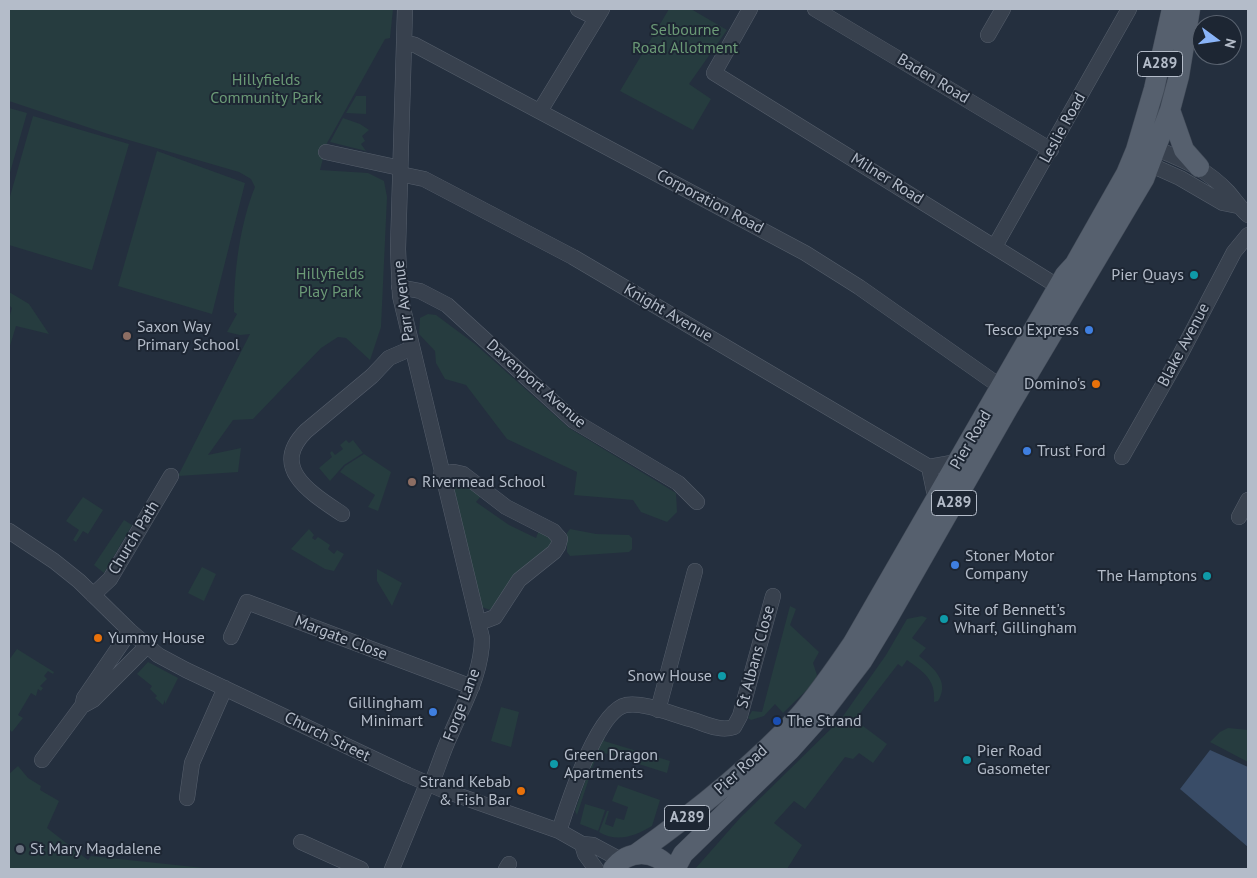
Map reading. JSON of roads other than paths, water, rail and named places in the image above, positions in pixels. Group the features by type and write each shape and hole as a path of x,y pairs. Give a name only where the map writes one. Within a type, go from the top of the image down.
{"main road":[{"name":"Pier Road","path":"623,861 669,832 741,772 805,708 853,643 1058,287 1075,264 1126,174 1136,150 1154,89 1172,9"},
{"name":"Pier Road","path":"675,869 683,854 790,750 832,703 862,661 1041,352 1131,204 1154,157 1170,110 1179,76 1190,9"},
{"path":"1170,110 1184,150 1199,167"},
{"path":"1136,150 1154,157"},
{"path":"623,861 651,855 670,869"}],"street":[{"name":"Parr Avenue","path":"342,514 308,489 293,471 290,456 296,440 306,431 372,376 389,358 412,348 399,287 404,9"},
{"path":"540,111 599,14 578,9"},
{"name":"Milner Road","path":"750,9 714,73 995,246 1058,287"},
{"name":"Baden Road","path":"815,9 1051,150"},
{"path":"988,35 1003,9"},
{"name":"Leslie Road","path":"995,246 1129,9"},
{"name":"Corporation Road","path":"404,42 415,45 805,253 859,287 1001,387"},
{"name":"Knight Avenue","path":"326,152 424,178 573,257 929,467"},
{"path":"1154,157 1199,167 1228,192 1243,211"},
{"path":"1154,157 1180,178 1223,203 1243,211"},
{"name":"Blake Avenue","path":"1122,457 1180,357 1234,252 1248,235"},
{"name":"Davenport Avenue","path":"399,287 420,291 447,305 574,421 678,483 697,502"},
{"name":"Forge Lane","path":"392,869 472,687 481,650 479,624 441,474 412,348"},
{"path":"939,495 934,491 929,467 957,462"},
{"path":"441,474 454,472 465,475 506,508 553,531 560,539 554,552 517,582 495,617 479,624"},
{"name":"Church Path","path":"93,595 110,579 171,476"},
{"path":"1239,517 1248,500"},
{"name":"Church Street","path":"9,531 54,561 147,646 186,670 429,784 559,831 582,844 592,845 623,861"},
{"path":"658,710 695,572"},
{"name":"St Albans Close","path":"559,831 587,755 606,719 617,708 628,705 658,710 720,729 734,727 740,716 773,596"},
{"name":"Margate Close","path":"231,637 247,602 472,687"},
{"path":"42,760 82,706 84,698 130,631"},
{"path":"82,706 93,700 147,646"},
{"path":"187,798 192,763 225,688"},
{"path":"301,842 361,869"},
{"path":"582,844 585,854 596,869"}],"water":[{"path":"1210,750 1248,767 1248,847 1180,789"}],"place":[{"name":"Pier Quays","path":"1194,275"},
{"name":"Tesco Express","path":"1089,330"},
{"name":"Saxon Way Primary School","path":"127,336"},
{"name":"Domino's","path":"1096,384"},
{"name":"Trust Ford","path":"1027,451"},
{"name":"Rivermead School","path":"412,482"},
{"name":"Stoner Motor Company","path":"955,565"},
{"name":"The Hamptons","path":"1207,576"},
{"name":"Site of Bennett's Wharf, Gillingham","path":"944,619"},
{"name":"Yummy House","path":"98,638"},
{"name":"Snow House","path":"722,676"},
{"name":"Gillingham Minimart","path":"433,712"},
{"name":"The Strand","path":"777,721"},
{"name":"Pier Road Gasometer","path":"967,760"},
{"name":"Green Dragon Apartments","path":"554,764"},
{"name":"Strand Kebab & Fish Bar","path":"521,791"},
{"name":"St Mary Magdalene","path":"20,849"}],"park label":[{"name":"Selbourne Road Allotment","path":"685,39"},
{"name":"Hillyfields Community Park","path":"266,89"},
{"name":"Hillyfields Play Park","path":"330,283"}]}
